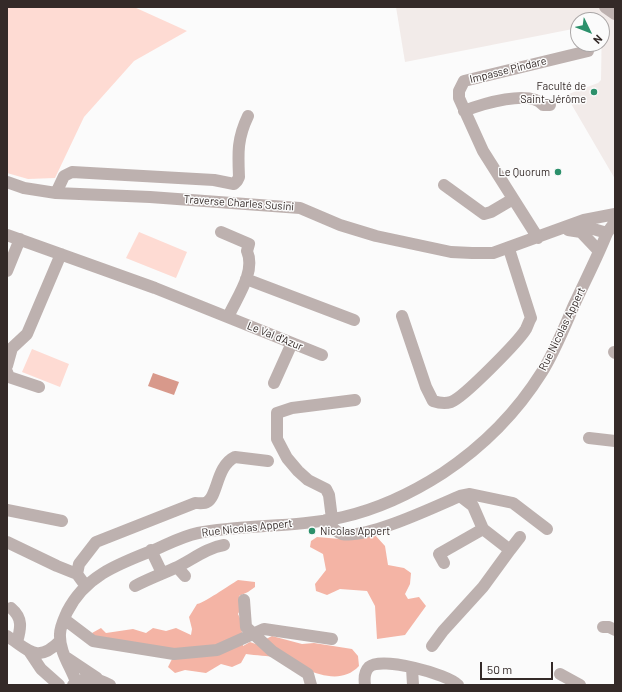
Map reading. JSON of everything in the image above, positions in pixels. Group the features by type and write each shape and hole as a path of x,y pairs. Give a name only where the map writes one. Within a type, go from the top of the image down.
{"street":[{"path":"605,7 615,14"},
{"name":"Impasse Pindare","path":"538,238 483,150 458,98 459,90 464,81 584,52"},
{"path":"464,111 493,102 529,97 539,100 543,105 550,105"},
{"path":"56,193 64,176 72,172 214,180 234,184 239,177 237,148 241,131 248,116"},
{"name":"Traverse Charles Susini","path":"7,182 24,188 56,193 150,197 265,207 295,207 361,231 429,248 472,253 493,253 509,249 584,220 615,214"},
{"path":"444,185 484,214 491,212 513,199"},
{"name":"Rue Nicolas Appert","path":"75,684 60,641 60,632 64,619 76,596 86,585 107,569 195,534 333,519 382,504 426,483 457,463 497,428 524,397 541,373 557,344 607,233 615,222"},
{"name":"Traverse Charles Susini","path":"557,230 583,226 607,233"},
{"name":"Traverse Charles Susini","path":"557,230 581,232 599,252"},
{"path":"221,232 248,244 246,251 250,266 246,279 228,317"},
{"name":"Le Val d'Azur","path":"7,235 228,317 322,355"},
{"path":"7,271 20,240"},
{"path":"402,316 426,386 433,401 440,403 452,402 468,390 505,352 525,330 531,318 509,249"},
{"path":"7,366 12,348 27,334 61,254"},
{"path":"246,279 354,320"},
{"path":"274,383 292,343"},
{"path":"7,372 9,377 39,387"},
{"path":"355,400 292,408 277,413 277,439 288,458 298,471 308,480 326,489 329,495 333,519 338,532 343,534 374,530 464,500 470,494 513,503 547,529"},
{"path":"589,438 615,441"},
{"path":"77,574 79,564 96,542 195,503 206,503 212,498 220,474 230,459 235,457 268,461"},
{"path":"464,500 472,506 483,529 510,550"},
{"path":"7,510 62,521"},
{"path":"333,519 353,533"},
{"path":"444,563 439,554 483,529"},
{"path":"432,646 443,631 484,587 520,538"},
{"path":"7,542 77,574 86,585"},
{"path":"135,586 162,572 177,567 195,556 217,546 224,545"},
{"path":"152,550 162,572"},
{"path":"177,567 185,576"},
{"path":"244,600 246,627 272,651 308,674 311,685"},
{"path":"10,608 17,614 21,624 12,639 29,651 38,654 48,652 60,641"},
{"path":"64,619 94,641 174,654 217,650 264,629 332,639"},
{"path":"29,651 41,669 59,685"},
{"path":"65,656 79,668 110,685"},
{"path":"365,685 364,675 369,667 378,664 393,664 412,668 456,683"},
{"path":"412,668 413,685"},
{"path":"41,669 42,676 48,685"},
{"path":"560,674 580,685"},
{"path":"75,684 89,678 97,678"}],"shaded area":[{"path":"7,7 134,7 187,31 134,61 84,117 55,178 28,179 7,173"},
{"name":"Faculté de Saint-Jérôme","path":"396,7 615,7 615,179 566,95 598,83 601,80 601,52 610,52 610,12 570,12 570,30 405,62"},
{"path":"139,232 187,252 176,278 126,258"},
{"path":"32,349 69,364 60,387 22,372"},
{"path":"153,373 179,382 174,395 148,386"},
{"path":"375,535 385,546 388,565 404,568 411,573 410,584 405,594 408,599 419,597 426,606 405,635 377,639 375,606 367,591 340,589 327,595 316,591 315,584 326,570 323,554 310,547 311,541 317,537 352,540"},
{"path":"238,580 255,582 255,587 239,596 241,608 238,614 241,620 243,646 250,642 264,647 266,639 272,636 302,644 314,643 352,649 358,656 359,666 350,673 340,676 330,676 319,674 273,657 246,654 241,663 232,667 221,664 206,673 185,670 175,673 168,667 172,659 95,639 92,633 101,628 106,633 133,629 146,633 153,628 166,631 176,628 191,635 192,629 189,617 197,604 210,598"}],"place":[{"name":"Faculté de Saint-Jérôme","path":"594,92"},
{"name":"Le Quorum","path":"558,172"},
{"name":"Nicolas Appert","path":"312,531"}]}
